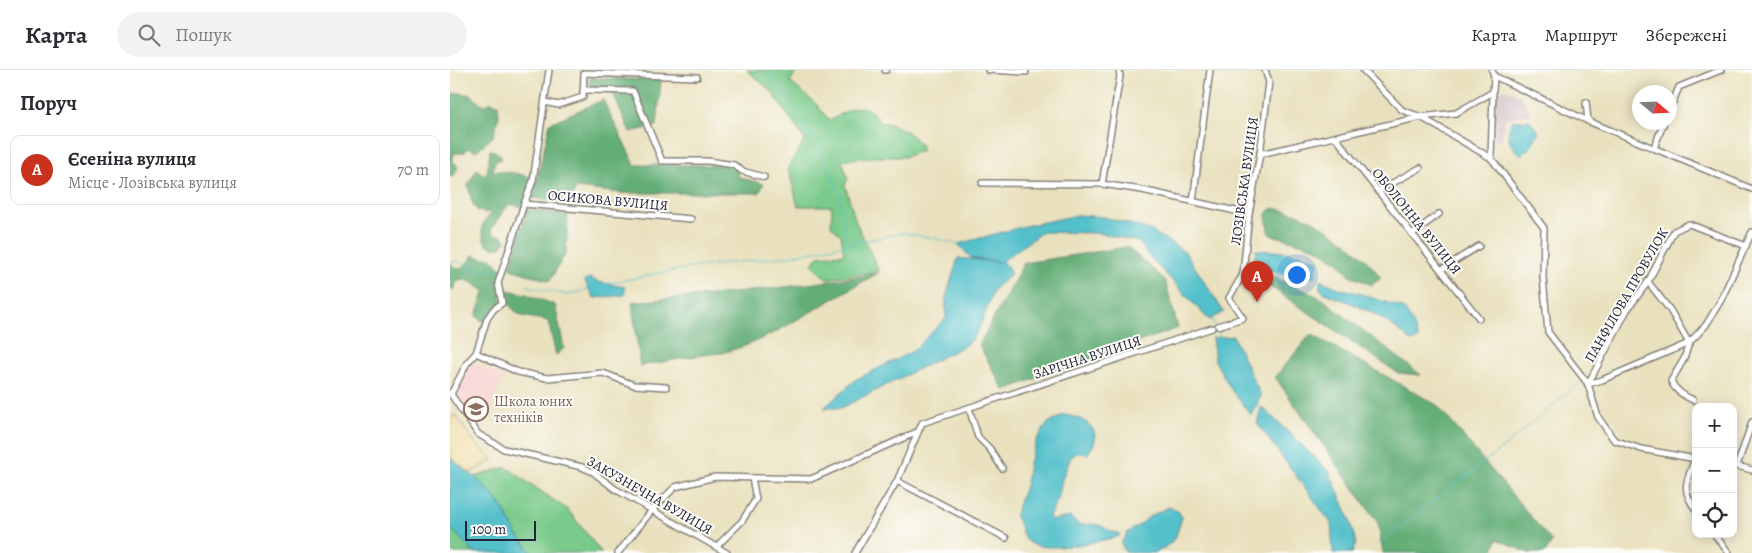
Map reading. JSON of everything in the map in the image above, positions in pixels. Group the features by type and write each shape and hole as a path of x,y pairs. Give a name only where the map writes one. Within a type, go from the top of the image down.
{"street":[{"path":"450,393 467,363 476,353 487,320 493,310 502,304 498,283 533,181 549,70"},
{"path":"988,70 1026,72"},
{"path":"1102,184 1115,107 1119,70"},
{"path":"1193,201 1210,70"},
{"name":"ЛОЗІВСЬКА ВУЛИЦЯ","path":"1218,326 1243,318 1229,298 1243,274 1249,214 1260,154 1269,82 1265,70"},
{"path":"1363,70 1402,110 1421,117 1491,158 1544,228 1543,278 1548,332 1588,384 1598,417 1614,440 1641,448 1692,458"},
{"path":"1491,158 1494,76 1492,70"},
{"path":"1677,92 1679,87 1721,70"},
{"path":"545,102 558,105 583,97 584,73 697,77"},
{"path":"1494,76 1588,121 1752,189"},
{"path":"583,90 632,91 662,161 708,161 734,165 742,172 764,177"},
{"path":"1260,154 1421,117 1456,113 1493,92"},
{"path":"1586,102 1588,121"},
{"path":"1654,148 1661,130"},
{"name":"ОБОЛОННА ВУЛИЦЯ","path":"1336,138 1442,269 1479,318"},
{"path":"1378,191 1420,168"},
{"path":"982,183 1102,184 1142,190 1249,214"},
{"name":"ОСИКОВА ВУЛИЦЯ","path":"524,204 691,219"},
{"path":"1412,234 1439,214"},
{"name":"ПАНФІЛОВА ПРОВУЛОК","path":"1588,384 1628,310 1648,282 1674,232 1689,224 1746,246"},
{"path":"1588,384 1602,380 1689,343 1706,325 1721,300 1752,232"},
{"path":"1442,269 1479,246"},
{"path":"1648,282 1670,310 1689,343 1684,359 1671,381 1673,386 1682,394 1693,400"},
{"name":"ЗАРІЧНА ВУЛИЦЯ","path":"618,553 653,509 675,487 716,477 811,480 917,432 922,423 1212,328"},
{"path":"476,353 518,372 547,378 603,373 634,385 666,388"},
{"name":"ЗАКУЗНЕЧНА ВУЛИЦЯ","path":"450,393 478,434 504,449 582,467 593,472 615,489 727,553"},
{"path":"969,408 978,438 990,449 1002,468"},
{"path":"1737,460 1752,422"},
{"path":"855,553 897,481 917,432"},
{"path":"1737,466 1752,470"},
{"path":"1692,467 1686,484 1688,500 1692,505"},
{"name":"ЗАКУЗНЕЧНА ВУЛИЦЯ","path":"716,546 742,521 756,499 752,478"},
{"path":"897,481 1006,538"},
{"path":"1717,538 1728,553"}],"shaded area":[{"path":"1506,89 1520,95 1531,114 1505,119 1502,139 1495,140 1496,92"},
{"name":"Школа юних техніків","path":"471,361 505,378 477,426 454,392"}],"green space":[{"path":"747,70 797,70 790,82 816,104 830,121 850,109 863,108 874,114 879,122 897,127 908,133 921,146 921,151 905,157 842,160 848,179 845,185 856,222 879,271 826,279 812,264 819,256 844,254 841,235 831,226 832,206 798,206 788,167 805,140 771,91"},
{"path":"590,78 661,80 657,126 630,132 611,89 589,86"},
{"path":"450,94 472,95 477,101 485,105 491,102 498,104 499,116 493,137 476,151 468,148 465,152 453,154 453,161 458,167 454,176 450,177"},
{"path":"603,100 635,165 734,165 739,177 764,184 759,193 622,193 576,188 570,203 533,198 550,123"},
{"path":"490,150 501,155 501,159 495,161 493,171 530,177 523,207 509,204 491,230 494,235 502,236 506,240 501,247 493,248 485,243 482,231 484,222 491,214 491,211 485,213 477,210 472,202 468,185 477,169 483,175 487,173"},
{"path":"1273,208 1295,213 1319,224 1354,249 1381,278 1372,285 1351,276 1337,261 1316,248 1269,234 1266,214"},
{"path":"527,209 568,215 566,252 550,281 510,269"},
{"path":"1127,247 1165,280 1178,328 1004,390 979,345 1024,263"},
{"path":"473,255 481,258 491,258 502,270 498,283 502,303 483,322 476,316 484,291 471,282 461,279 455,284 453,290 450,290 450,262 455,268 462,269"},
{"path":"878,273 774,333 745,346 722,353 640,366 632,302 786,287"},
{"path":"1264,273 1321,298 1421,375 1398,373 1256,277"},
{"path":"507,290 526,294 555,305 564,348 556,355 548,321 524,316 515,311 505,299"},
{"path":"1311,334 1437,405 1552,542 1545,553 1529,553 1497,539 1492,553 1383,553 1378,523 1275,377"},
{"path":"506,467 568,510 602,553 532,553 516,533 500,503 475,477"},
{"path":"452,528 474,553 450,553 450,529"}],"sand":[{"path":"456,415 474,441 493,460 470,473 450,458 450,418"}],"water":[{"path":"1529,120 1539,132 1531,147 1520,155 1510,143 1508,136 1510,127 1512,121"},
{"path":"1078,215 1104,217 1150,230 1185,252 1224,312 1209,320 1146,253 1139,242 1098,233 1042,232 1001,262 1007,266 1010,275 994,289 980,327 972,340 964,346 841,408 824,408 855,380 913,351 946,318 946,297 958,258 999,262 971,258 958,244 1025,226"},
{"path":"1256,250 1296,254 1318,261 1315,276 1304,280 1254,266"},
{"path":"590,278 598,282 625,287 625,295 594,298 584,280"},
{"path":"1320,280 1341,289 1403,308 1413,323 1418,339 1412,342 1374,314 1327,294 1320,289"},
{"path":"1233,336 1261,396 1251,415 1232,391 1215,361 1212,338"},
{"path":"1262,407 1329,471 1349,517 1356,543 1352,553 1333,553 1331,523 1257,423"},
{"path":"1063,415 1074,417 1089,425 1095,434 1095,440 1088,454 1077,453 1071,457 1062,479 1059,497 1049,517 1052,520 1071,517 1078,523 1098,525 1118,533 1120,536 1074,546 1049,547 1029,543 1024,536 1015,515 1026,483 1029,463 1037,439 1048,423"},
{"path":"450,458 475,477 500,503 516,533 532,553 474,553 450,527"},
{"path":"1169,507 1179,512 1182,518 1175,539 1155,553 1125,552 1121,543 1128,532 1150,516"}],"waterway":[{"path":"771,72 818,147 838,190 847,244"},
{"path":"605,284 687,268 790,256 903,233 960,245"},
{"path":"450,262 457,261 479,272 495,270"},
{"path":"527,286 567,295 589,289"},
{"path":"1212,319 1219,336"},
{"path":"1377,545 1500,450 1581,382"},
{"path":"1257,405 1261,412"}],"place":[{"name":"Єсеніна вулиця","path":"1257,302"},
{"name":"Школа юних техніків","path":"476,409"}]}
